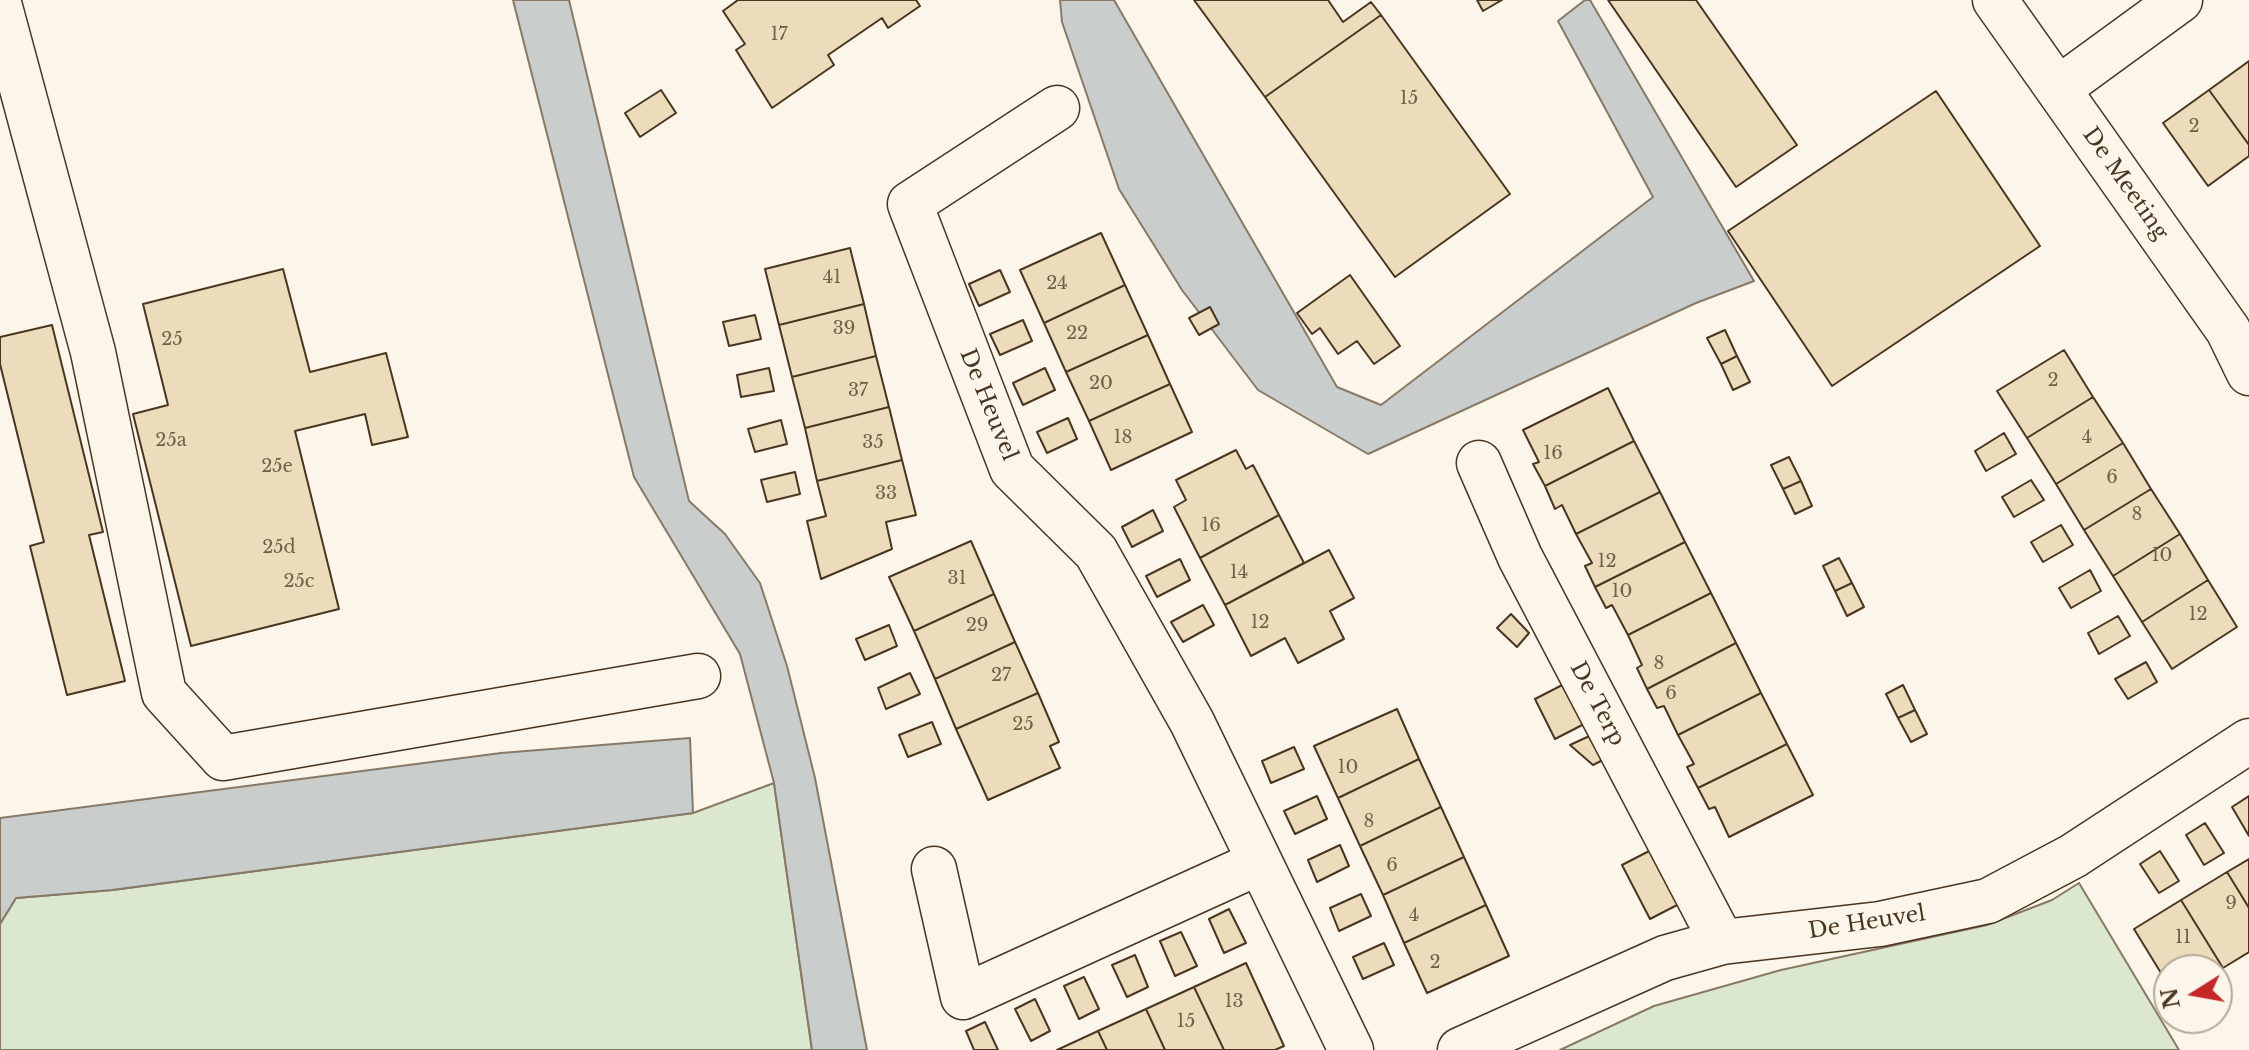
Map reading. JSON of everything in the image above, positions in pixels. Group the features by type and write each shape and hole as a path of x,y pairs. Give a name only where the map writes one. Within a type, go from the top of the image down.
{"street":[{"name":"De Meeting","path":"1995,0 2228,330 2249,373"},
{"path":"2058,89 2180,0"},
{"path":"0,7 93,352 164,693 223,758 698,676"},
{"name":"De Heuvel","path":"1057,108 910,204 1012,469 1096,552 1192,722 1351,1050"},
{"name":"De Terp","path":"1479,463 1520,557 1722,942"},
{"name":"De Heuvel","path":"1460,1050 1665,958 1722,942 1880,924 1988,901 2073,856 2249,741"},
{"path":"934,869 963,997 1260,862"}],"green space":[{"path":"774,783 812,1050 0,1050 0,924 16,898 113,890 693,813"},
{"path":"2079,883 2153,1007 2153,1034 2169,1034 2179,1050 1560,1050 1654,1006 1781,970 1987,925 2052,900"}],"shaded area":[{"path":"513,0 569,0 689,501 725,534 760,583 787,666 815,778 867,1050 812,1050 774,783 740,654 634,477"},
{"path":"1060,0 1114,0 1337,387 1381,405 1653,197 1558,21 1585,0 1590,0 1754,281 1696,303 1368,454 1258,390 1182,290 1119,189 1062,22"},
{"path":"690,738 693,813 112,890 16,898 0,924 0,818 501,753"}],"building":[{"path":"738,0 916,0 920,6 888,28 882,18 828,55 834,65 772,108 736,50 745,44 723,11"},
{"path":"1194,0 1328,0 1343,22 1371,2 1381,15 1265,97"},
{"path":"1477,0 1502,0 1483,11"},
{"path":"1608,0 1696,0 1797,145 1736,187"},
{"path":"1381,15 1510,194 1395,277 1265,97"},
{"path":"2249,61 2249,145 2209,90"},
{"path":"661,90 676,113 640,137 625,113"},
{"path":"2209,90 2249,145 2249,156 2208,186 2163,123"},
{"path":"1936,91 2040,246 1832,386 1728,231"},
{"path":"1101,233 1125,285 1044,323 1020,270"},
{"path":"850,248 864,304 779,325 765,269"},
{"path":"283,269 310,372 386,353 408,437 372,445 365,414 295,431 339,609 191,646 133,414 168,405 143,304"},
{"path":"1000,270 1010,292 979,306 969,284"},
{"path":"1350,275 1400,346 1374,364 1357,341 1338,354 1320,328 1312,334 1297,313"},
{"path":"1125,285 1148,335 1066,372 1044,323"},
{"path":"864,304 876,356 792,377 779,325"},
{"path":"1210,307 1219,324 1199,335 1189,318"},
{"path":"755,315 761,339 729,346 723,322"},
{"path":"1023,320 1032,341 1000,355 990,334"},
{"path":"52,325 103,532 89,535 125,681 67,695 30,546 44,542 0,364 0,337"},
{"path":"1725,330 1737,356 1721,364 1707,338"},
{"path":"1148,335 1170,384 1089,421 1066,372"},
{"path":"2064,350 2093,397 2027,438 1997,391"},
{"path":"876,356 889,407 805,428 792,377"},
{"path":"1737,356 1750,382 1733,390 1721,364"},
{"path":"769,368 774,391 741,397 737,375"},
{"path":"1045,368 1055,390 1023,405 1013,383"},
{"path":"1170,384 1192,432 1111,470 1089,421"},
{"path":"1608,388 1634,441 1545,486 1533,464 1539,462 1523,430"},
{"path":"2093,397 2123,443 2056,484 2027,438"},
{"path":"889,407 902,460 817,481 805,428"},
{"path":"1068,418 1077,439 1047,453 1037,432"},
{"path":"781,420 787,444 755,452 748,429"},
{"path":"2004,433 2016,454 1986,471 1975,451"},
{"path":"1634,441 1660,492 1576,534 1562,505 1555,509 1545,486"},
{"path":"2123,443 2151,489 2084,530 2056,484"},
{"path":"1236,450 1246,469 1253,465 1279,515 1200,558 1174,507 1186,500 1176,480"},
{"path":"1789,457 1801,481 1783,489 1771,465"},
{"path":"902,460 916,515 886,522 892,549 821,579 807,521 826,516 817,481"},
{"path":"795,472 800,494 767,502 761,480"},
{"path":"2031,480 2044,500 2014,517 2002,497"},
{"path":"1801,481 1812,506 1795,514 1783,489"},
{"path":"2151,489 2180,534 2113,576 2084,530"},
{"path":"1660,492 1685,542 1595,587 1585,566 1592,563 1576,534"},
{"path":"1153,510 1163,531 1132,547 1122,527"},
{"path":"1279,515 1304,563 1225,605 1200,558"},
{"path":"2061,525 2073,545 2043,562 2031,542"},
{"path":"2180,534 2208,580 2142,622 2113,576"},
{"path":"971,541 994,594 914,631 889,577"},
{"path":"1685,542 1711,593 1628,635 1612,605 1606,608 1595,587"},
{"path":"1329,550 1354,598 1330,611 1344,639 1298,663 1285,638 1251,656 1225,605"},
{"path":"1839,558 1852,583 1835,591 1823,566"},
{"path":"1180,559 1190,580 1157,597 1146,576"},
{"path":"2090,570 2101,591 2071,608 2059,588"},
{"path":"2208,580 2237,627 2172,669 2142,622"},
{"path":"1852,583 1864,607 1847,616 1835,591"},
{"path":"1711,593 1736,643 1647,689 1637,668 1642,665 1628,635"},
{"path":"994,594 1015,642 935,679 914,631"},
{"path":"1203,605 1214,625 1183,642 1171,622"},
{"path":"1511,614 1529,633 1517,647 1497,628"},
{"path":"2118,616 2130,636 2099,654 2088,633"},
{"path":"889,625 897,646 865,660 856,639"},
{"path":"1015,642 1038,693 956,729 935,679"},
{"path":"1736,643 1761,693 1678,735 1664,706 1657,708 1647,689"},
{"path":"2146,662 2157,682 2128,699 2115,679"},
{"path":"910,673 920,694 886,709 878,688"},
{"path":"1570,681 1590,721 1555,739 1535,699"},
{"path":"1903,685 1915,710 1898,718 1886,694"},
{"path":"1038,693 1059,742 1050,746 1060,768 988,800 956,729"},
{"path":"1761,693 1787,744 1698,788 1687,767 1694,764 1678,735"},
{"path":"1397,709 1419,759 1338,798 1314,746"},
{"path":"1915,710 1927,734 1911,742 1898,718"},
{"path":"932,722 941,744 908,757 899,735"},
{"path":"1598,732 1609,757 1593,765 1570,745"},
{"path":"1787,744 1813,795 1729,837 1715,807 1709,809 1698,788"},
{"path":"1294,747 1304,769 1271,783 1262,761"},
{"path":"1419,759 1441,807 1360,846 1338,798"},
{"path":"1317,796 1327,819 1295,834 1284,811"},
{"path":"2249,796 2249,836 2232,807"},
{"path":"1441,807 1464,857 1383,895 1360,846"},
{"path":"2205,823 2224,853 2204,865 2186,835"},
{"path":"1340,845 1349,866 1317,882 1308,860"},
{"path":"1655,848 1683,902 1650,919 1622,865"},
{"path":"2160,851 2179,881 2159,893 2140,864"},
{"path":"1464,857 1486,905 1404,943 1383,895"},
{"path":"2249,859 2249,908 2227,872"},
{"path":"2227,872 2249,908 2249,952 2233,962 2233,954 2214,954 2181,900"},
{"path":"1361,894 1371,916 1339,931 1330,908"},
{"path":"2181,900 2214,954 2153,954 2153,960 2134,929"},
{"path":"1486,905 1509,956 1427,993 1404,943"},
{"path":"1229,909 1246,943 1224,953 1209,919"},
{"path":"1181,932 1197,966 1175,976 1160,941"},
{"path":"1384,943 1394,965 1363,979 1353,957"},
{"path":"1135,955 1148,987 1127,997 1112,965"},
{"path":"1246,963 1284,1046 1275,1050 1224,1050 1194,987"},
{"path":"1084,977 1099,1009 1079,1019 1064,986"},
{"path":"1194,987 1224,1050 1165,1050 1146,1009"},
{"path":"1035,999 1050,1031 1031,1041 1015,1009"},
{"path":"1146,1009 1165,1050 1107,1050 1098,1031"},
{"path":"985,1022 998,1050 974,1050 966,1031"},
{"path":"1098,1031 1107,1050 1057,1050"}]}
